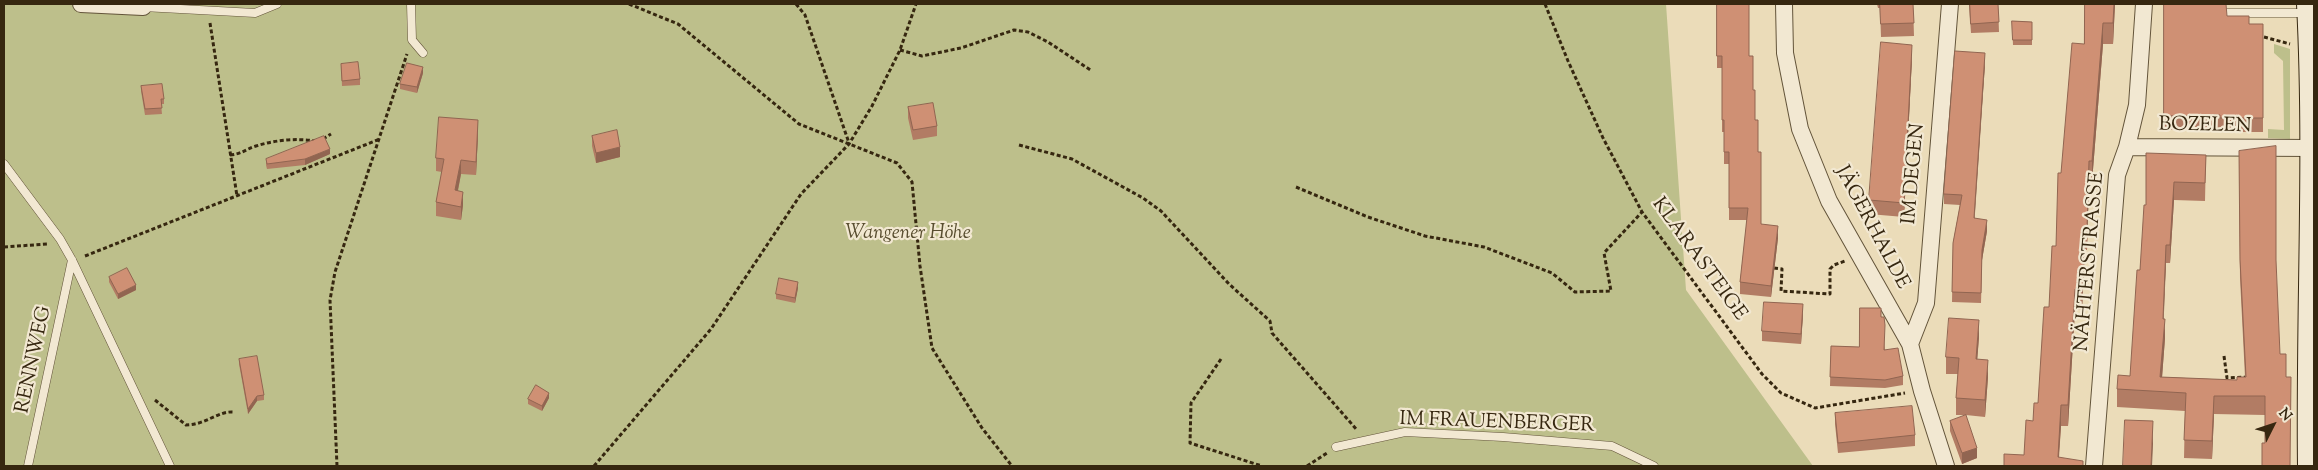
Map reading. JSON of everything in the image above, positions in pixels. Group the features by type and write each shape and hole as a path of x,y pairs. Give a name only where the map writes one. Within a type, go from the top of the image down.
{"street":[{"path":"81,4 143,7"},
{"name":"JÄGERHALDE","path":"1784,4 1785,53 1800,130 1829,200 1910,344 1922,391 1946,466"},
{"name":"IM DEGEN","path":"1910,344 1926,303 1950,4"},
{"name":"NÄHTERSTRASSE","path":"2094,466 2117,175 2127,147 2137,106 2144,4"},
{"path":"2308,9 2312,148 2308,351 2309,466"},
{"name":"BOZELEN","path":"2127,147 2312,148"}],"lane":[{"path":"143,7 208,12 255,13 277,4"},
{"path":"411,4 412,40 423,53"},
{"path":"2209,13 2308,9"},
{"path":"4,164 60,239 72,260 170,466"},
{"name":"RENNWEG","path":"28,466 72,260"},
{"name":"IM FRAUENBERGER","path":"1336,447 1405,432 1503,437 1612,446 1654,466"}],"path":[{"path":"629,4 678,24 799,124 897,164 912,182 920,266 932,348 982,428 1012,466"},
{"path":"796,4 805,15 849,144"},
{"path":"594,466 711,329 801,194 849,144 872,106 900,50 916,4"},
{"name":"KLARASTEIGE","path":"1545,4 1599,130 1642,212 1762,374 1781,393 1816,408 1922,391"},
{"path":"208,12 237,196"},
{"path":"900,50 922,56 961,48 1014,30 1028,32 1048,42 1092,71"},
{"path":"2264,37 2284,44"},
{"path":"337,466 330,300 334,272 412,40"},
{"path":"230,155 242,154 260,145 302,138 319,142 331,134"},
{"path":"72,260 380,139"},
{"path":"309,148 312,141"},
{"path":"1019,145 1072,159 1143,198 1161,211 1228,284 1270,321 1272,333 1358,432 1361,442"},
{"path":"1296,187 1368,217 1425,236 1484,247 1552,273 1575,292 1610,291 1604,253 1642,212"},
{"path":"4,247 50,243 60,239"},
{"path":"1774,268 1782,269 1781,290 1830,294 1830,269"},
{"path":"2224,356 2227,378 2256,376"},
{"path":"1221,360 1191,403 1190,443 1262,466"},
{"path":"155,400 186,425 202,423 228,412 233,412"},
{"path":"1307,466 1336,447"}],"green space":[{"name":"Wangener Höhe","path":"4,4 1666,4 1686,290 1813,466 4,466"},
{"path":"2274,44 2290,49 2290,139 2268,138 2268,129 2284,130 2283,61 2274,53"}],"building":[{"path":"1717,4 1749,4 1749,56 1753,56 1755,120 1758,120 1758,152 1761,152 1761,224 1778,226 1771,286 1740,282 1748,208 1729,208 1729,152 1724,152 1722,56 1717,56"},
{"path":"1880,4 1913,4 1914,23 1881,24"},
{"path":"1970,4 1998,4 1999,22 1971,24"},
{"path":"2085,4 2114,4 2113,23 2103,23 2092,161 2089,161 2087,229 2085,229 2082,289 2075,289 2068,405 2061,405 2058,457 2083,461 2083,466 2004,466 2004,454 2024,455 2026,420 2033,421 2034,403 2038,403 2044,307 2049,307 2052,246 2056,246 2058,173 2061,173 2072,43 2084,44"},
{"path":"2164,4 2226,4 2227,16 2249,16 2249,24 2263,24 2263,118 2220,118 2220,115 2164,116"},
{"path":"2012,21 2032,22 2032,40 2013,40"},
{"path":"1881,42 1912,45 1904,203 1869,200"},
{"path":"1955,51 1985,53 1974,218 1987,220 1982,250 1981,293 1952,292 1953,243 1962,195 1944,194"},
{"path":"358,62 360,79 342,81 341,64"},
{"path":"407,63 423,67 417,87 400,84"},
{"path":"162,84 164,99 161,99 162,108 145,109 141,86"},
{"path":"933,103 937,126 913,130 908,107"},
{"path":"439,117 478,120 476,162 461,160 455,190 463,192 461,207 436,202 444,159 436,158"},
{"path":"617,130 620,147 596,153 592,136"},
{"path":"324,136 330,149 305,159 267,164 266,159"},
{"path":"2276,146 2276,260 2280,354 2286,354 2286,377 2291,377 2290,466 2262,466 2262,443 2265,443 2265,396 2214,396 2212,441 2184,440 2186,393 2117,389 2118,375 2130,376 2137,270 2140,270 2144,205 2146,205 2146,153 2206,155 2205,183 2174,182 2170,245 2166,245 2163,319 2165,319 2160,377 2237,380 2237,377 2246,377 2240,260 2239,151"},
{"path":"127,268 136,285 118,294 109,277"},
{"path":"779,278 798,282 795,298 776,294"},
{"path":"1764,302 1803,304 1801,334 1762,331"},
{"path":"1860,308 1881,308 1881,317 1884,317 1885,325 1884,350 1898,348 1903,376 1885,380 1830,377 1831,346 1859,347"},
{"path":"1949,318 1979,320 1976,359 1988,360 1985,400 1956,398 1959,358 1946,357"},
{"path":"257,356 264,395 257,396 248,409 239,359"},
{"path":"536,385 549,393 542,406 528,399"},
{"path":"1912,406 1915,435 1838,443 1835,413"},
{"path":"1966,415 1977,448 1962,453 1950,421"},
{"path":"2125,420 2153,421 2151,466 2123,466"}]}
